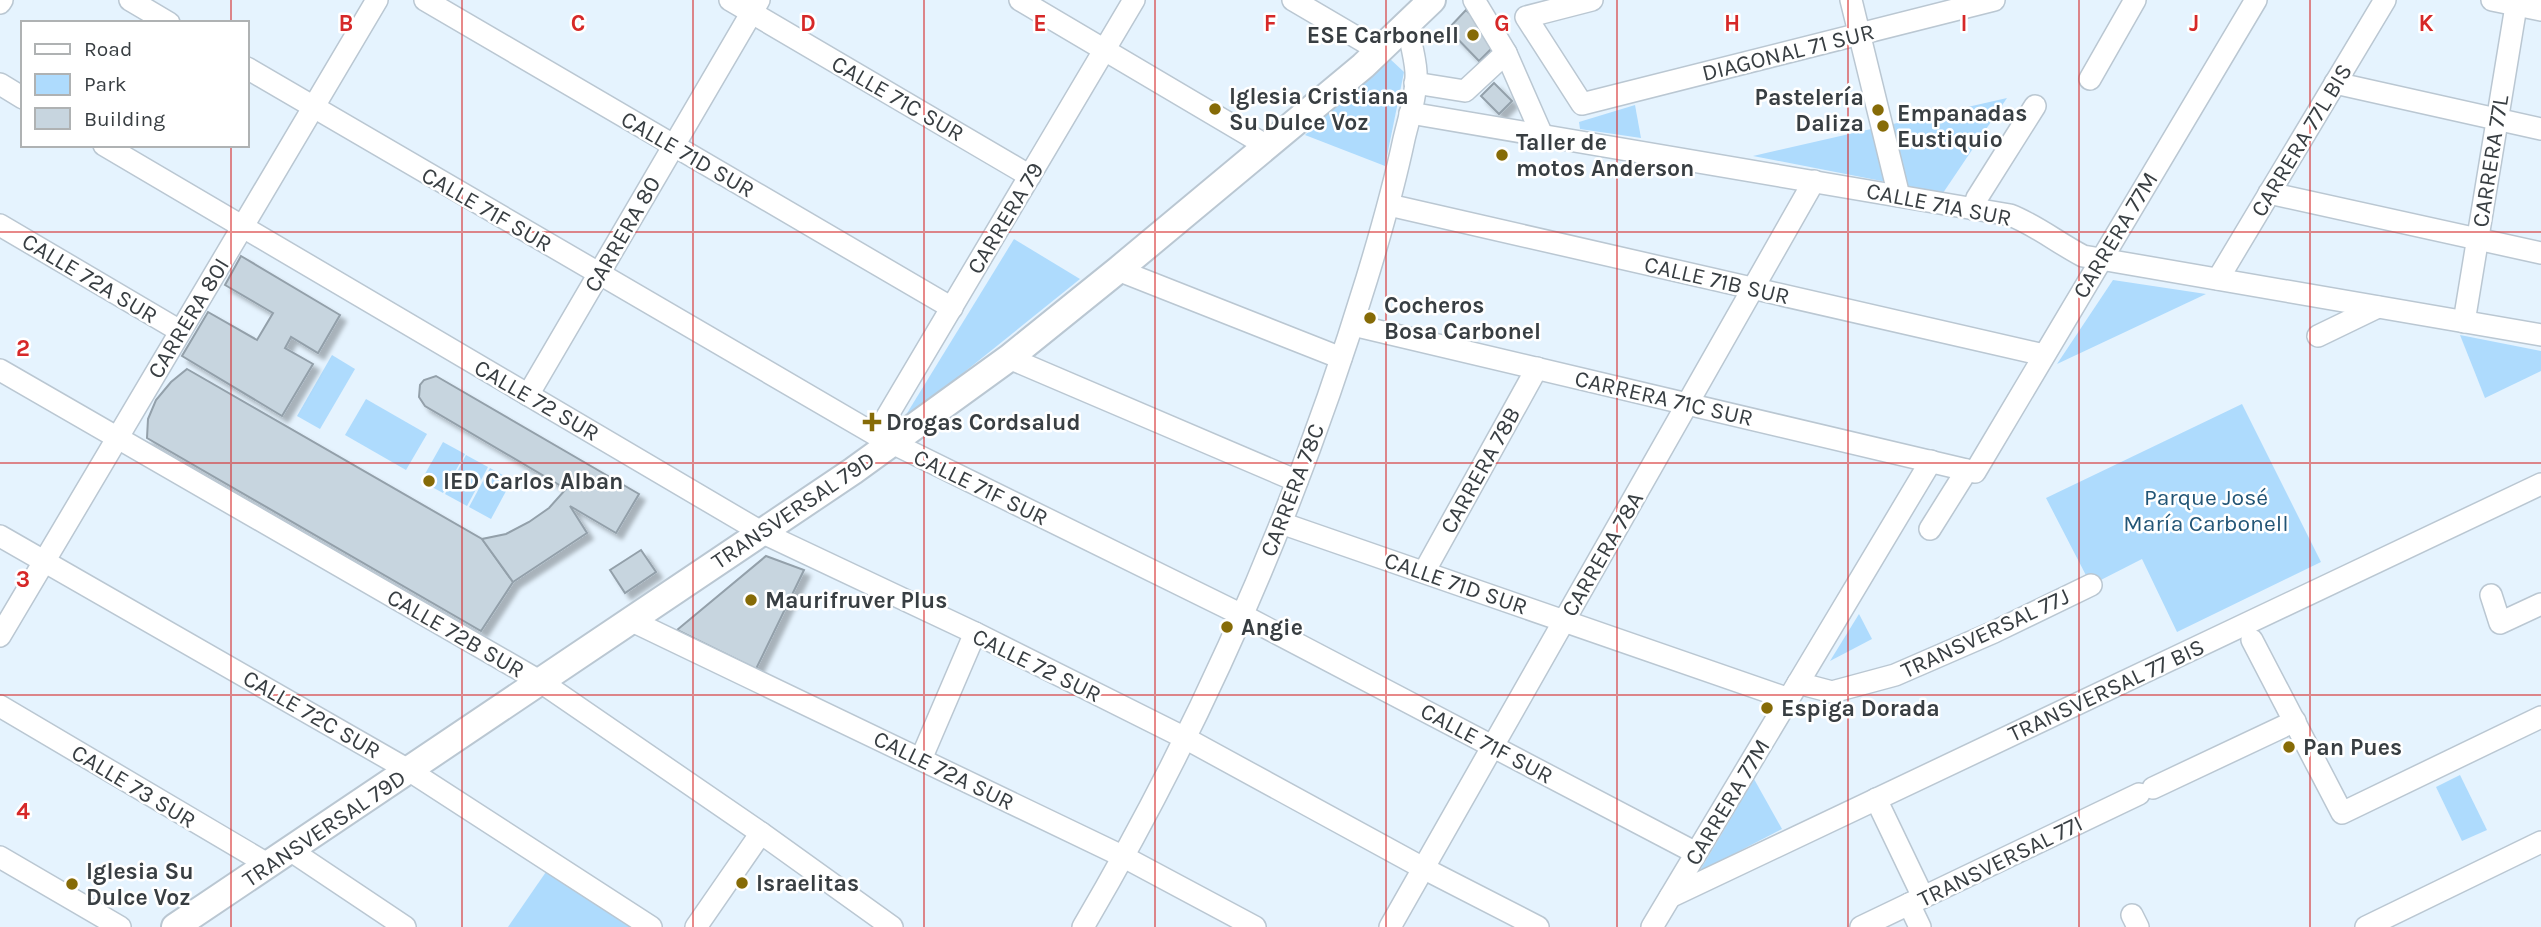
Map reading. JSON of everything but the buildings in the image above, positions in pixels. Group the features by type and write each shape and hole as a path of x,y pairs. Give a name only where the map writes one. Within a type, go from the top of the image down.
{"main road":[{"name":"TRANSVERSAL 79D","path":"175,927 853,471 884,439 1009,358 1268,146 1380,51 1432,0"}],"street":[{"path":"130,0 166,21"},
{"name":"CARRERA 80I","path":"0,636 377,0"},
{"name":"CALLE 71D SUR","path":"425,0 952,308"},
{"name":"CALLE 71C SUR","path":"730,0 755,6 1030,176"},
{"path":"1020,0 1268,146"},
{"name":"CARRERA 79","path":"884,439 952,308 1134,0"},
{"path":"1293,0 1380,51"},
{"path":"1474,0 1506,53 1542,135"},
{"name":"DIAGONAL 71 SUR","path":"1592,0 1526,17 1582,104 1994,0"},
{"path":"1851,0 1899,196"},
{"path":"2090,79 2135,0"},
{"name":"CARRERA 77M","path":"1930,529 1971,471 2044,355 2256,0"},
{"name":"CARRERA 77L BIS","path":"2218,279 2385,0"},
{"path":"2492,0 2541,10"},
{"name":"CARRERA 77L","path":"2464,321 2516,3"},
{"name":"CARRERA 80","path":"528,395 755,6"},
{"name":"CARRERA 78C","path":"1083,927 1124,857 1185,738 1242,615 1297,481 1353,325 1389,205 1415,83 1408,25"},
{"path":"1415,83 1465,91 1506,53"},
{"name":"CALLE 71F SUR","path":"248,69 884,439 1242,615 1696,853"},
{"path":"2335,83 2541,129"},
{"path":"0,84 21,97"},
{"path":"1973,209 1977,198 2035,106"},
{"name":"CALLE 71A SUR","path":"1410,113 2010,215 2028,222 2083,256 2541,335"},
{"name":"CALLE 72 SUR","path":"107,147 761,532 975,633 1185,738 1423,868 1538,927"},
{"name":"CARRERA 78A","path":"1390,927 1814,181"},
{"path":"2269,193 2541,253"},
{"name":"CALLE 71B SUR","path":"1389,205 2044,355"},
{"name":"CALLE 72A SUR","path":"0,225 180,331"},
{"path":"1118,270 1341,358"},
{"path":"2318,336 2378,307"},
{"name":"CARRERA 71C SUR","path":"1353,325 1971,471"},
{"path":"1009,358 1297,481"},
{"name":"CARRERA 78B","path":"1424,572 1537,368"},
{"name":"CALLE 72B SUR","path":"0,370 541,682 761,833 892,927"},
{"name":"CARRERA 77M","path":"1652,927 1931,461"},
{"name":"TRANSVERSAL 77 BIS","path":"1670,897 1876,799 2460,532 2541,484"},
{"name":"CALLE 71D SUR","path":"1281,523 1564,621 1793,691"},
{"name":"CALLE 72C SUR","path":"0,536 410,771 651,927"},
{"name":"TRANSVERSAL 77J","path":"1793,691 1832,692 1895,675 1994,632 2091,585"},
{"path":"2491,595 2500,623 2541,604"},
{"name":"CALLE 72A SUR","path":"630,620 1124,857 1255,927"},
{"path":"921,759 975,633"},
{"path":"2252,640 2342,813 2541,717"},
{"name":"CALLE 73 SUR","path":"0,706 405,927"},
{"name":"TRANSVERSAL 77I","path":"1861,927 2295,721"},
{"path":"1876,799 1916,901 1920,927"},
{"path":"696,927 761,833"},
{"path":"2366,927 2541,842"},
{"path":"0,856 120,927"}],"green space":[{"path":"1389,58 1404,72 1385,166 1305,135"},
{"path":"2007,98 1943,193 1753,156"},
{"path":"1635,105 1641,138 1580,129 1579,122"},
{"path":"1014,239 1080,279 901,423"},
{"path":"2113,280 2206,294 2057,364"},
{"path":"2460,335 2541,351 2541,371 2485,398"},
{"path":"332,355 355,369 320,429 297,416"},
{"path":"366,399 427,434 406,470 345,435"},
{"name":"Parque José María Carbonell","path":"2242,404 2321,562 2177,632 2142,559 2091,585 2046,498"},
{"path":"443,442 465,454 443,493 421,481"},
{"path":"466,455 488,467 467,506 445,494"},
{"path":"490,468 512,480 491,519 469,507"},
{"path":"1859,614 1872,639 1830,661"},
{"path":"2460,775 2487,830 2462,841 2436,787"},
{"path":"1754,779 1782,829 1699,872"},
{"path":"548,869 630,927 508,927"}],"place":[{"name":"ESE Carbonell","path":"1473,35"},
{"name":"Iglesia Cristiana Su Dulce Voz","path":"1215,109"},
{"name":"Pastelería Daliza","path":"1878,110"},
{"name":"Empanadas Eustiquio","path":"1883,126"},
{"name":"Taller de motos Anderson","path":"1502,155"},
{"name":"Cocheros Bosa Carbonel","path":"1370,318"},
{"name":"Drogas Cordsalud","path":"872,422"},
{"name":"IED Carlos Alban","path":"429,481"},
{"name":"Maurifruver Plus","path":"751,600"},
{"name":"Angie","path":"1227,627"},
{"name":"Espiga Dorada","path":"1767,708"},
{"name":"Pan Pues","path":"2289,747"},
{"name":"Israelitas","path":"742,883"},
{"name":"Iglesia Su Dulce Voz","path":"72,884"}]}
